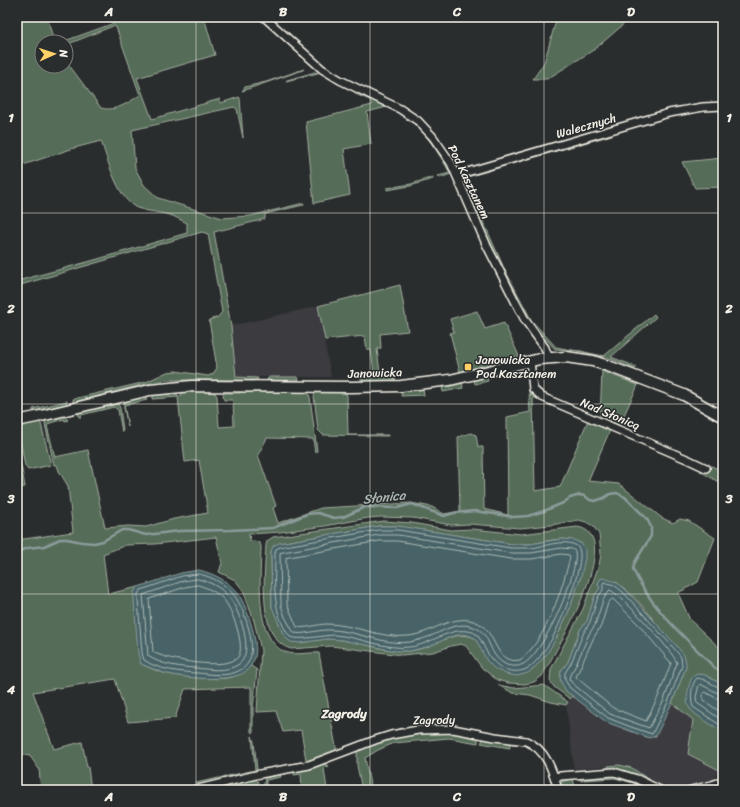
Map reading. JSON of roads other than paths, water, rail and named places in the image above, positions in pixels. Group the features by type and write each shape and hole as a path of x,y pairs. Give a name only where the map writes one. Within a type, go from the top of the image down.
{"street":[{"name":"Pod Kasztanem","path":"264,17 322,70 391,104 418,121 441,146 457,175 487,246 522,315 545,348 549,358"},
{"name":"Walecznych","path":"457,175 669,113 703,107 723,106"},
{"name":"Janowicka","path":"17,421 143,391 165,388 192,386 402,386 454,379 549,358 575,358 602,364 684,395 723,417"},
{"name":"Nad Słonicą","path":"530,362 533,389 542,397 706,468"},
{"name":"Zagrody","path":"194,790 260,774 309,765 391,735 431,729 453,729 526,741 541,751 549,763 555,777 558,790"},
{"path":"555,777 614,772 637,779 660,790"},
{"path":"691,790 723,781"}],"water":[{"path":"379,526 398,526 512,544 530,544 561,539 574,540 582,544 585,549 585,558 581,576 570,608 556,639 546,655 528,673 517,676 506,674 495,669 487,661 475,638 468,635 461,634 450,637 430,646 410,651 395,651 342,640 327,639 300,643 291,642 288,640 283,634 272,607 271,552 273,546 279,543"},
{"path":"199,570 210,573 228,583 236,591 244,604 251,622 256,650 255,657 248,669 238,675 228,678 193,678 164,673 141,664 138,654 134,592 138,587 181,573"},
{"path":"603,578 616,582 625,589 684,655 686,667 672,703 656,736 649,738 606,722 566,691 561,682 561,671 568,662 580,630 587,621 595,595 600,588 598,584 600,579"},
{"path":"698,674 705,675 723,685 723,732 698,716 688,705 687,695 690,682 693,677"}],"waterway":[{"name":"Słonica","path":"17,552 28,548 44,546 60,539 94,543 103,541 122,530 128,530 146,535 179,531 273,528 307,514 318,513 334,518 343,517 365,507 397,508 412,504 444,516 454,513 475,511 514,517 528,516 544,511 563,503 570,498 580,495 595,501 610,494 617,493 625,497 647,519 651,527 651,536 635,562 633,569 640,583 669,622 715,668 723,673"}],"place":[{"name":"Janowicka Pod Kasztanem","path":"468,367"}],"district":[{"name":"Zagrody","path":"344,713"}]}
